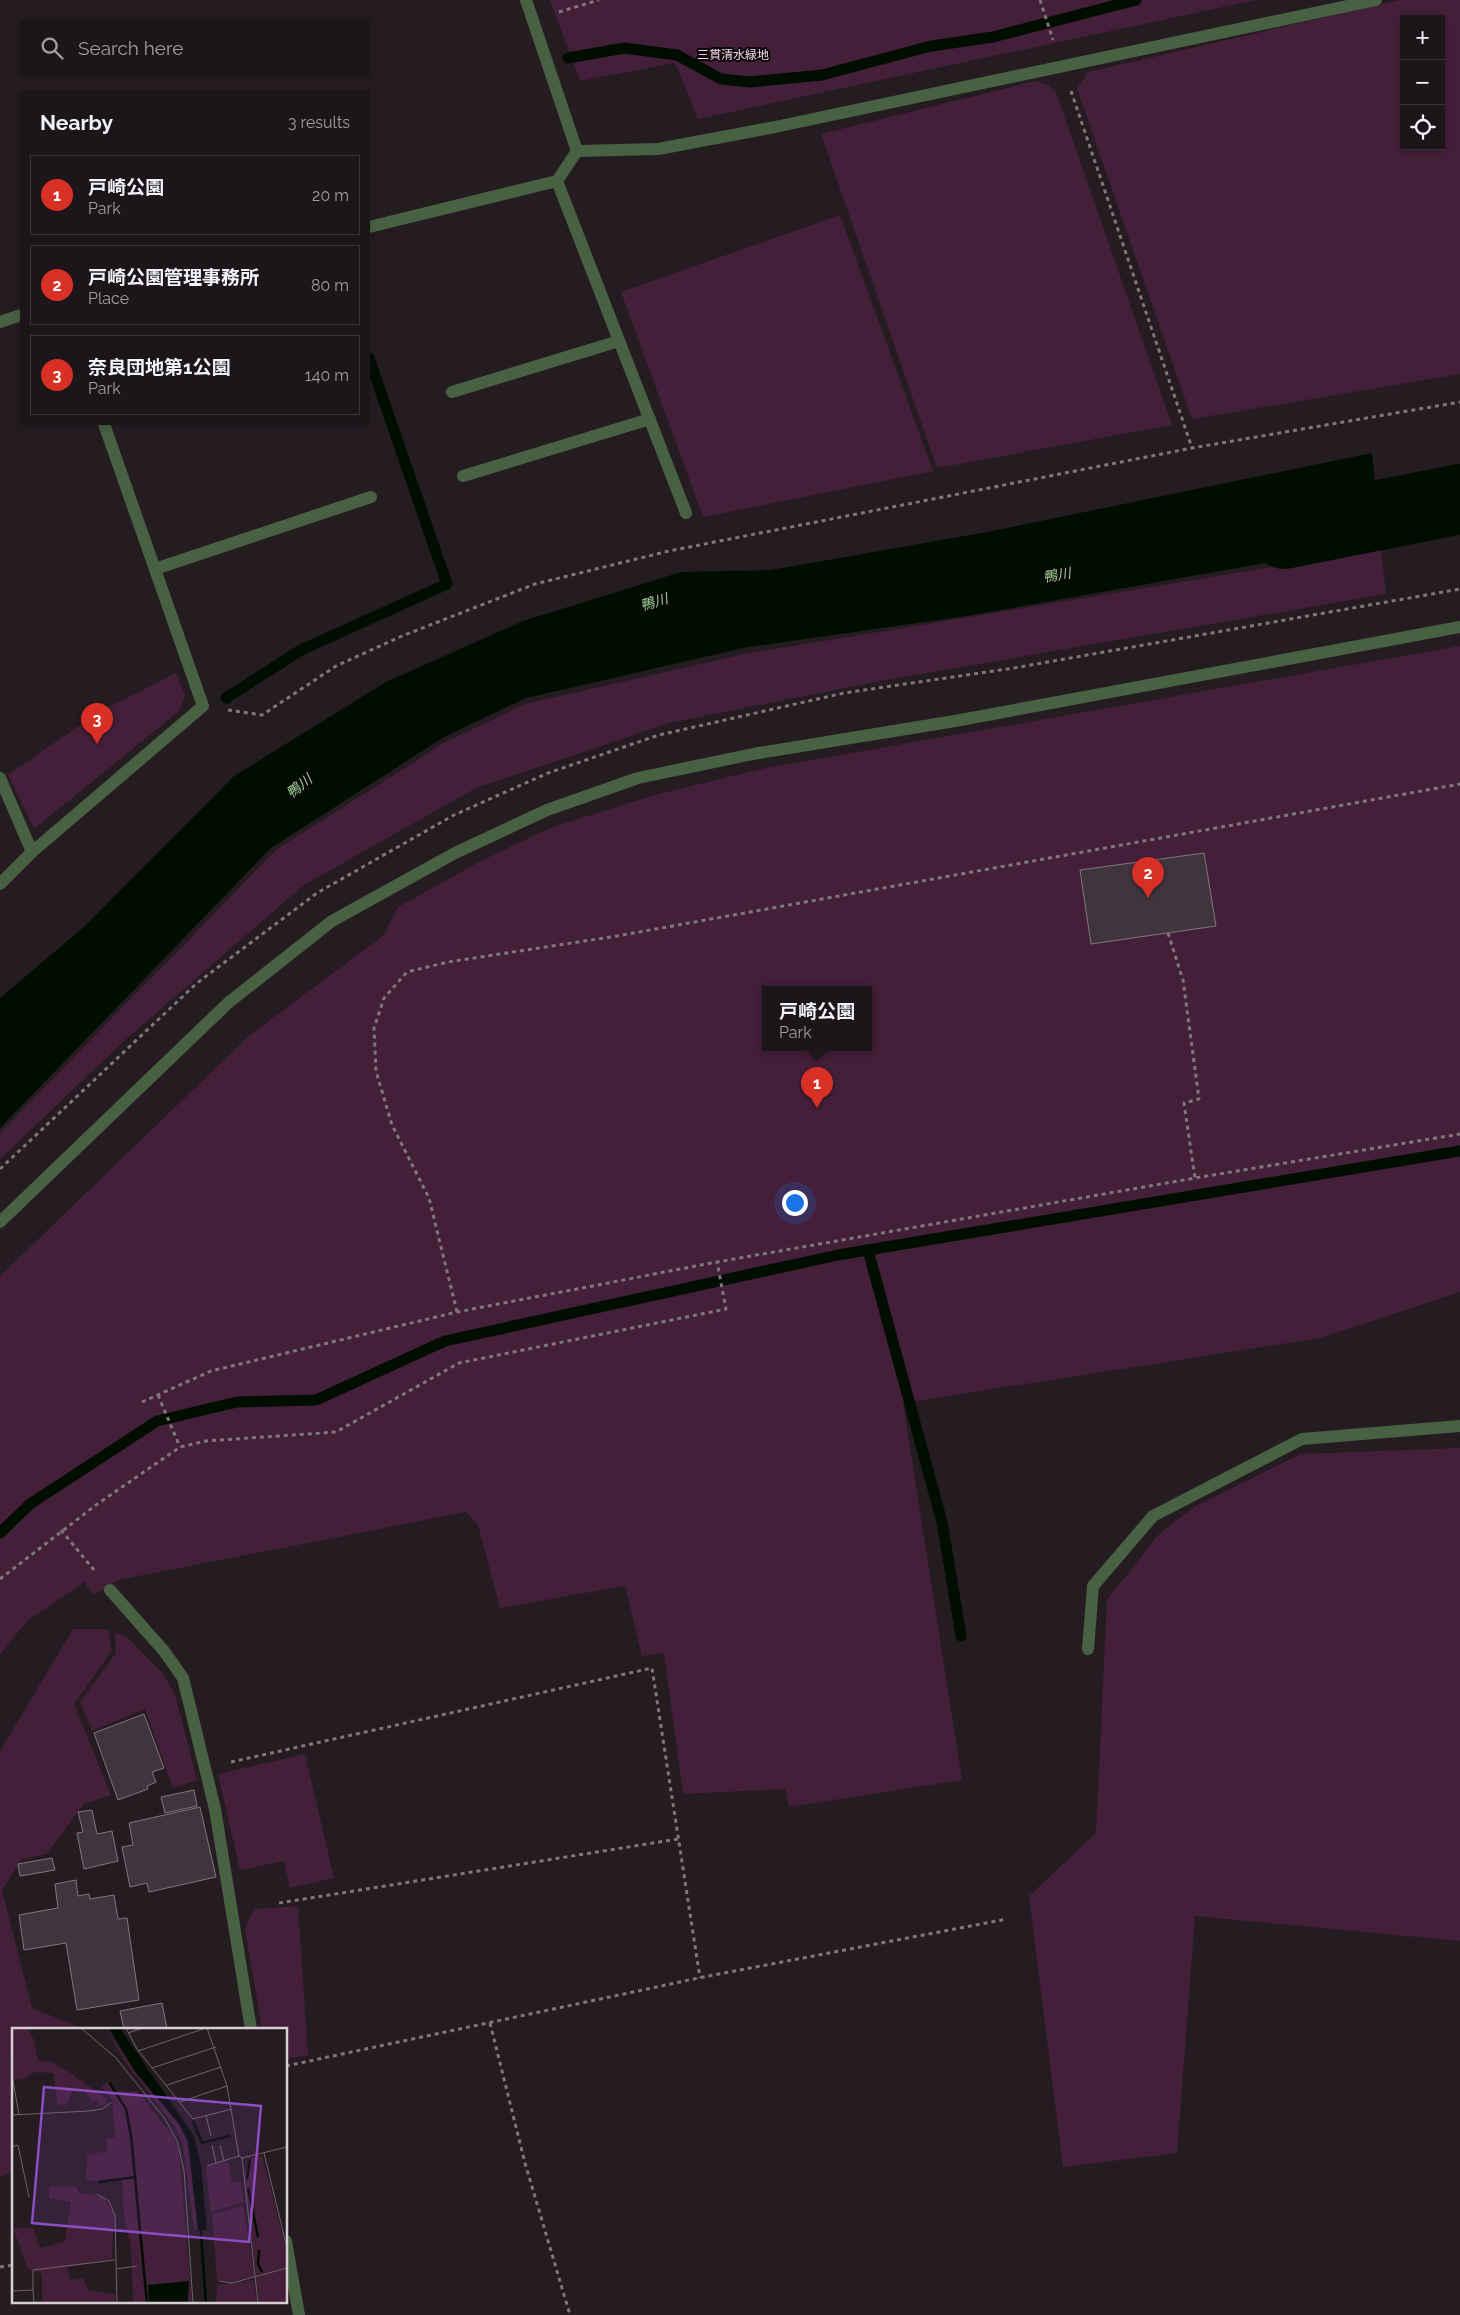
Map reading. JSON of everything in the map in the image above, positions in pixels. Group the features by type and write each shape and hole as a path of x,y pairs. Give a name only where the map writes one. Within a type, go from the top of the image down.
{"street":[{"path":"526,0 577,151"},
{"path":"577,151 658,148 775,127 1376,0"},
{"path":"370,227 557,181 577,151"},
{"path":"557,181 686,513"},
{"path":"0,322 20,315"},
{"path":"452,392 619,341"},
{"path":"463,476 650,419"},
{"path":"0,884 32,852 203,706 104,425"},
{"path":"155,569 371,497"},
{"path":"0,1222 228,1003 332,921 455,853 547,810 638,778 753,754 955,721 1460,626"},
{"path":"0,778 32,852"},
{"path":"1088,1649 1093,1586 1153,1516 1302,1439 1460,1426"},
{"path":"110,1590 164,1651 183,1678 215,1809 251,2028"},
{"path":"288,2253 298,2315"}],"path":[{"path":"533,20 599,0"},
{"path":"1040,0 1192,448"},
{"path":"203,706 262,715 336,666 402,636 543,582 669,551 1192,448 1460,402"},
{"path":"548,773 659,734 844,693 1014,668 1460,589"},
{"path":"457,1312 429,1198 392,1125 376,1072 374,1028 384,998 408,972 448,962 618,936 1460,784"},
{"path":"1168,933 1183,980 1199,1098 1184,1103 1194,1178"},
{"path":"142,1402 211,1371 457,1312 717,1262 1194,1178 1460,1134"},
{"path":"0,1579 61,1530 180,1447 206,1441 336,1432 459,1363 726,1309 717,1262"},
{"path":"158,1395 180,1447"},
{"path":"61,1530 110,1590"},
{"path":"204,1768 281,1749 652,1668 700,1978"},
{"path":"279,1903 678,1839"},
{"path":"288,2066 700,1978 1007,1919"},
{"path":"490,2023 525,2163 570,2315"}],"green space":[{"name":"三貫清水緑地","path":"550,0 1256,0 698,119 675,63 580,81"},
{"path":"1399,0 1460,0 1460,374 1192,419 1077,89 1088,72"},
{"path":"1035,81 1048,85 1056,92 1172,425 937,468 821,134"},
{"path":"840,215 933,471 703,517 621,292"},
{"path":"1381,549 1386,594 874,682 669,723 476,788 304,885 124,1041 0,1159 0,1133 276,850 444,743 525,704 745,654"},
{"path":"1460,646 1460,1292 1320,1338 903,1403 962,1780 789,1807 786,1789 683,1794 664,1653 642,1656 625,1586 500,1608 478,1525 466,1512 118,1580 94,1595 84,1582 26,1622 0,1655 0,1276 250,1035 383,936 398,907 481,861 550,828 651,796 761,769"},
{"path":"176,673 185,695 179,711 34,829 8,775 99,712"},
{"path":"1460,1448 1460,1941 1195,1916 1177,2153 1063,2167 1029,1896 1096,1833 1107,1600 1160,1533 1196,1506 1301,1454"},
{"path":"73,1629 108,1629 112,1651 74,1704 111,1795 84,1804 46,1854 22,1859 2,1890 32,2008 82,2028 12,2028 12,2172 0,2177 0,1751"},
{"path":"115,1632 127,1637 162,1673 175,1694 197,1780 173,1788 145,1709 92,1731 80,1702 116,1653"},
{"path":"305,1754 334,1878 290,1888 284,1861 240,1870 218,1774"},
{"path":"298,1906 308,2055 288,2059 288,2028 262,2028 245,1929 254,1909"}],"water":[{"path":"1372,453 1382,542 973,615 743,648 526,698 444,737 271,848 0,1128 0,998 84,927 234,776 386,682 523,621 681,572 771,570 987,532"}],"building":[{"path":"1204,853 1216,926 1091,944 1080,870"},
{"path":"144,1714 164,1768 152,1772 156,1782 147,1786 148,1789 118,1800 94,1733"},
{"path":"194,1790 197,1806 165,1813 161,1797"},
{"path":"200,1807 216,1877 149,1892 147,1883 130,1887 122,1847 133,1845 129,1823"},
{"path":"92,1810 97,1834 112,1831 118,1861 84,1869 77,1833 83,1832 78,1812"},
{"path":"52,1858 55,1870 20,1876 18,1864"},
{"path":"76,1880 78,1896 89,1894 90,1899 114,1895 118,1919 127,1918 139,2000 77,2010 66,1943 24,1950 19,1915 58,1908 55,1884"},
{"path":"162,2003 167,2028 124,2028 120,2011"}],"waterway":[{"path":"568,58 624,48 677,55 721,79 750,82 822,75 931,46 993,37 1136,0"},
{"path":"226,698 301,650 447,584 370,361"},
{"name":"鴨川","path":"1284,534 1460,499"},
{"path":"0,1533 30,1504 157,1421 237,1402 316,1400 445,1341 838,1255 1460,1151"},
{"path":"868,1250 942,1522 961,1636"}],"place":[{"name":"奈良団地第1公園","path":"97,744"},
{"name":"戸崎公園管理事務所","path":"1148,898"},
{"name":"戸崎公園","path":"817,1108"}]}
